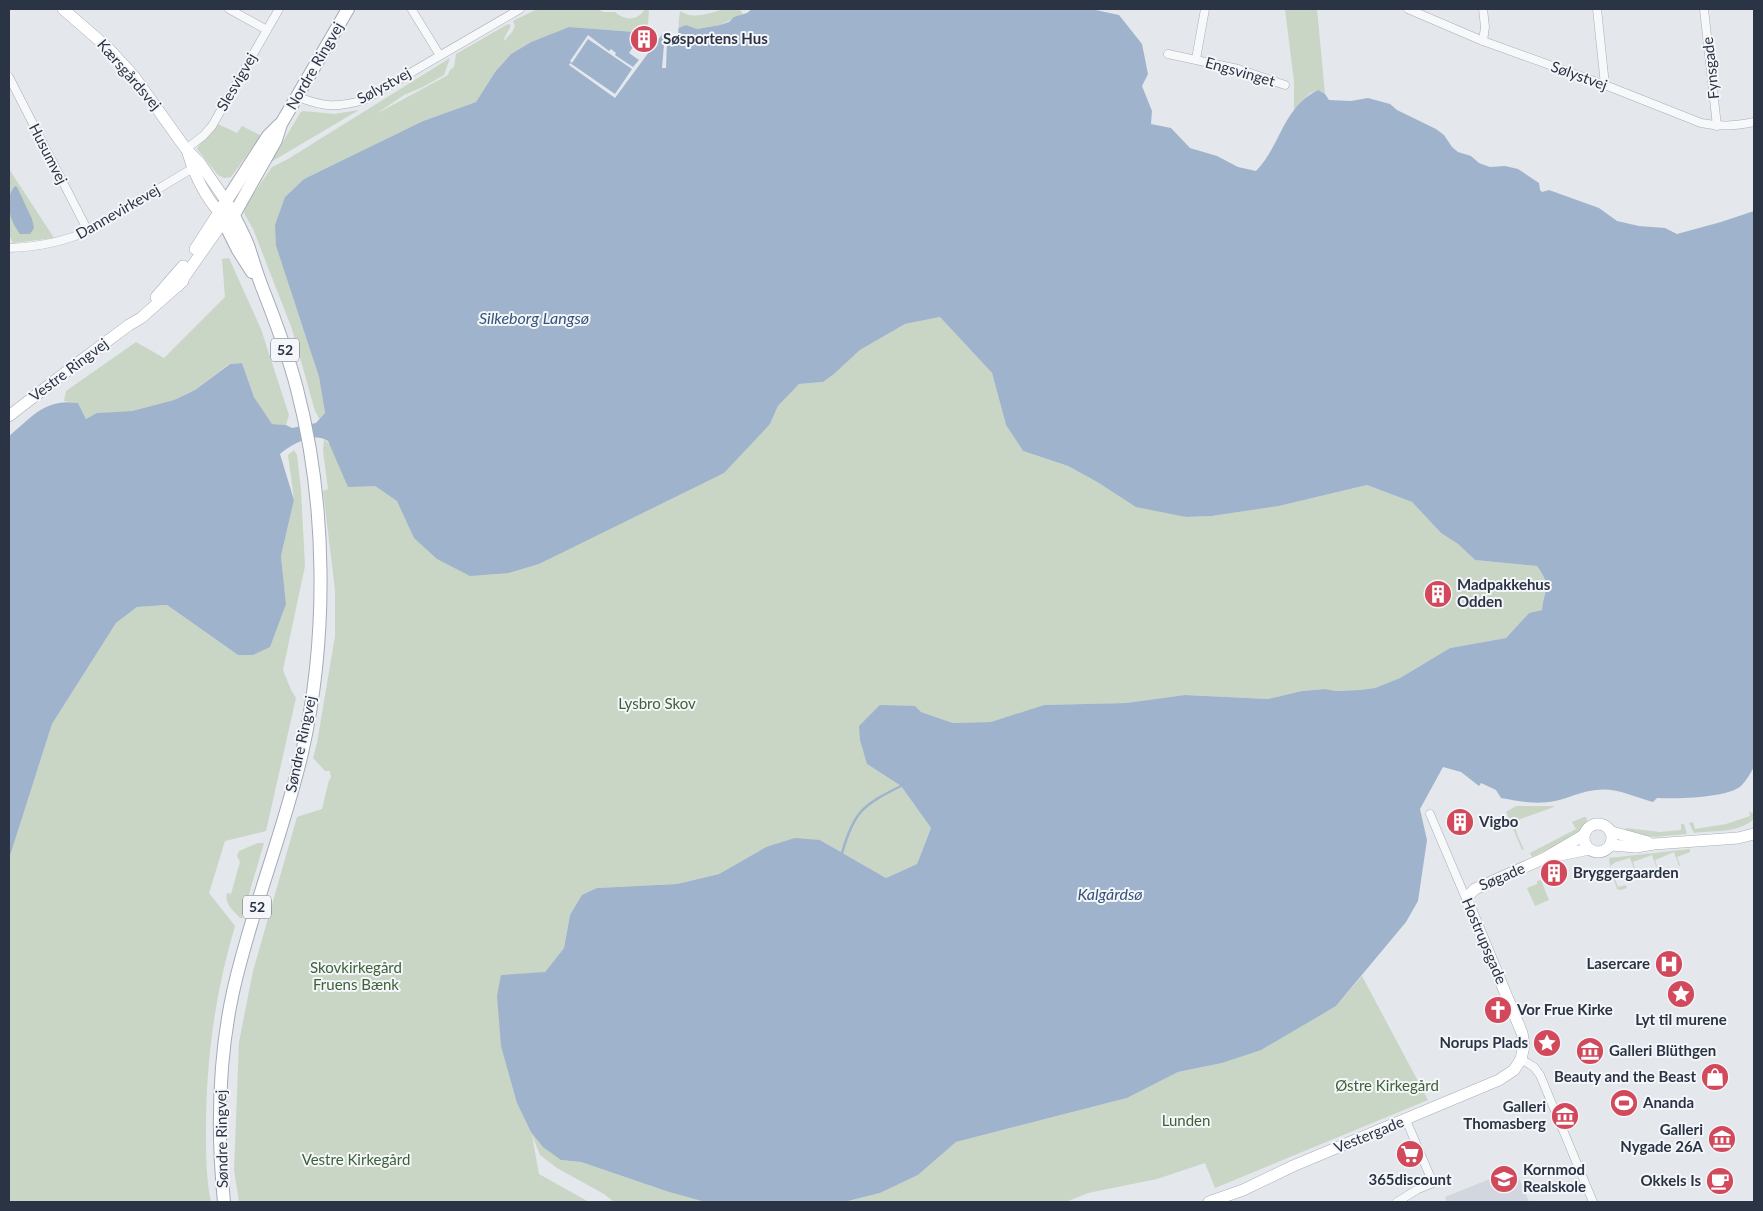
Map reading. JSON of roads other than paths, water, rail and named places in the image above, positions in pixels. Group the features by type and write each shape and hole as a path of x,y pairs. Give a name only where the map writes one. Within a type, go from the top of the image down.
{"main road":[{"name":"Nordre Ringvej","path":"226,214 276,140 281,124 348,9"},
{"name":"Nordre Ringvej","path":"226,214 268,136 281,124"},
{"name":"Søndre Ringvej","path":"224,1202 220,1118 225,1040 234,991 301,754 316,660 320,615 320,562 314,482 298,390 261,285 238,250 226,214"}],"street":[{"name":"Kærsgårdsvej","path":"63,9 108,48 133,75 186,148 200,163 226,214"},
{"path":"229,9 267,30"},
{"name":"Slesvigvej","path":"186,148 203,136 212,126 279,9"},
{"name":"Sølystvej","path":"298,96 318,105 348,104 364,100 510,11 520,9"},
{"name":"Engsvinget","path":"1196,59 1205,9"},
{"name":"Sølystvej","path":"1408,9 1483,42 1605,85 1701,123 1717,126 1736,126 1754,122"},
{"path":"1483,9 1485,27 1483,42"},
{"path":"1596,9 1605,85"},
{"name":"Fynsgade","path":"1704,9 1717,126"},
{"path":"412,10 439,54"},
{"name":"Engsvinget","path":"1168,54 1238,69 1285,85"},
{"name":"Husumvej","path":"9,77 88,231"},
{"name":"Kærsgårdsvej","path":"186,148 193,168 212,202 226,214"},
{"name":"Dannevirkevej","path":"9,248 57,243 88,231 193,168"},
{"name":"Vestre Ringvej","path":"9,416 128,325 140,318 178,286 212,249 226,214"},
{"name":"Vestre Ringvej","path":"128,325 180,270 226,214"},
{"name":"Hostrupsgade","path":"1430,814 1522,1033 1524,1046 1521,1059"},
{"path":"1597,823 1606,825 1612,832 1611,845 1602,852 1594,852 1589,849 1585,842 1584,835 1589,827 1597,823"},
{"path":"1709,839 1737,832 1754,825"},
{"path":"1612,832 1654,844"},
{"path":"1611,845 1636,847 1709,839 1738,838 1754,834"},
{"name":"Søgade","path":"1468,903 1470,893 1475,888 1545,858 1584,835"},
{"name":"Søgade","path":"1545,858 1589,849"},
{"path":"1521,1059 1534,1067 1540,1075 1593,1202"},
{"name":"Vestergade","path":"1213,1202 1244,1190 1293,1166 1499,1080 1514,1070 1521,1059"},
{"path":"1397,1202 1418,1189 1433,1183 1406,1120"}],"water":[{"name":"Silkeborg Langsø","path":"752,9 1091,9 1119,15 1142,44 1148,74 1142,86 1152,111 1151,124 1171,128 1190,148 1217,156 1238,167 1256,171 1271,150 1289,117 1306,98 1318,90 1325,94 1329,100 1351,101 1368,98 1390,104 1397,110 1436,129 1444,135 1458,152 1471,156 1479,163 1490,167 1505,166 1518,169 1539,183 1542,192 1549,190 1599,208 1617,221 1639,226 1665,228 1677,234 1754,211 1754,766 1745,782 1734,790 1725,793 1688,798 1657,798 1653,802 1618,791 1603,789 1555,801 1534,803 1501,798 1496,790 1481,783 1479,786 1461,772 1443,767 1420,809 1427,840 1418,901 1406,922 1336,1006 1261,1050 1222,1063 1178,1072 1127,1098 956,1142 918,1175 880,1193 844,1202 705,1202 669,1192 581,1162 561,1160 543,1147 531,1132 517,1103 501,1046 497,996 501,975 545,972 564,948 570,915 582,895 597,888 677,884 719,874 766,847 795,838 820,840 886,878 917,864 931,828 901,786 867,764 860,740 859,726 880,705 915,706 921,712 953,723 991,722 1044,705 1126,703 1185,695 1268,699 1302,691 1375,688 1400,678 1450,648 1506,638 1529,613 1542,610 1546,584 1537,566 1475,560 1458,544 1441,533 1412,502 1367,485 1279,506 1212,516 1186,517 1136,507 1068,466 1023,451 1006,425 992,373 940,317 905,324 860,350 823,382 799,384 778,406 770,424 724,473 539,564 509,573 470,576 437,559 414,538 397,501 375,486 348,487 328,441 322,438 302,440 280,454 294,500 281,556 286,604 270,647 253,655 238,655 167,605 137,607 116,623 52,724 9,859 9,436 32,416 57,403 78,403 86,419 97,413 132,411 174,400 195,390 230,364 242,363 254,397 272,424 286,425 292,428 316,423 325,413 319,377 276,246 275,225 285,197 304,179 423,121 476,102 495,72 511,54 531,42 569,27 635,32 678,28 686,25 697,29 729,22 734,17 747,13"},
{"path":"15,186 32,219 34,228 30,234 20,234 11,217 9,198"}],"waterway":[{"path":"842,853 851,827 862,811 869,804 901,786"}],"place":[{"name":"Søsportens Hus","path":"644,39"},
{"name":"Madpakkehus Odden","path":"1438,594"},
{"name":"Vigbo","path":"1460,822"},
{"name":"Bryggergaarden","path":"1554,873"},
{"name":"Lasercare","path":"1669,964"},
{"name":"Lyt til murene","path":"1681,994"},
{"name":"Vor Frue Kirke","path":"1498,1010"},
{"name":"Norups Plads","path":"1547,1043"},
{"name":"Galleri Blüthgen","path":"1590,1051"},
{"name":"Beauty and the Beast","path":"1715,1077"},
{"name":"Ananda","path":"1624,1103"},
{"name":"Galleri Thomasberg","path":"1565,1116"},
{"name":"Galleri Nygade 26A","path":"1722,1139"},
{"name":"365discount","path":"1410,1154"},
{"name":"Kornmod Realskole","path":"1504,1179"},
{"name":"Okkels Is","path":"1720,1181"}],"park label":[{"name":"Lysbro Skov","path":"657,704"},
{"name":"Skovkirkegård Fruens Bænk","path":"356,976"},
{"name":"Østre Kirkegård","path":"1387,1086"},
{"name":"Lunden","path":"1186,1121"},
{"name":"Vestre Kirkegård","path":"356,1160"}],"water label":[{"name":"Kalgårdsø","path":"1110,894"}]}
